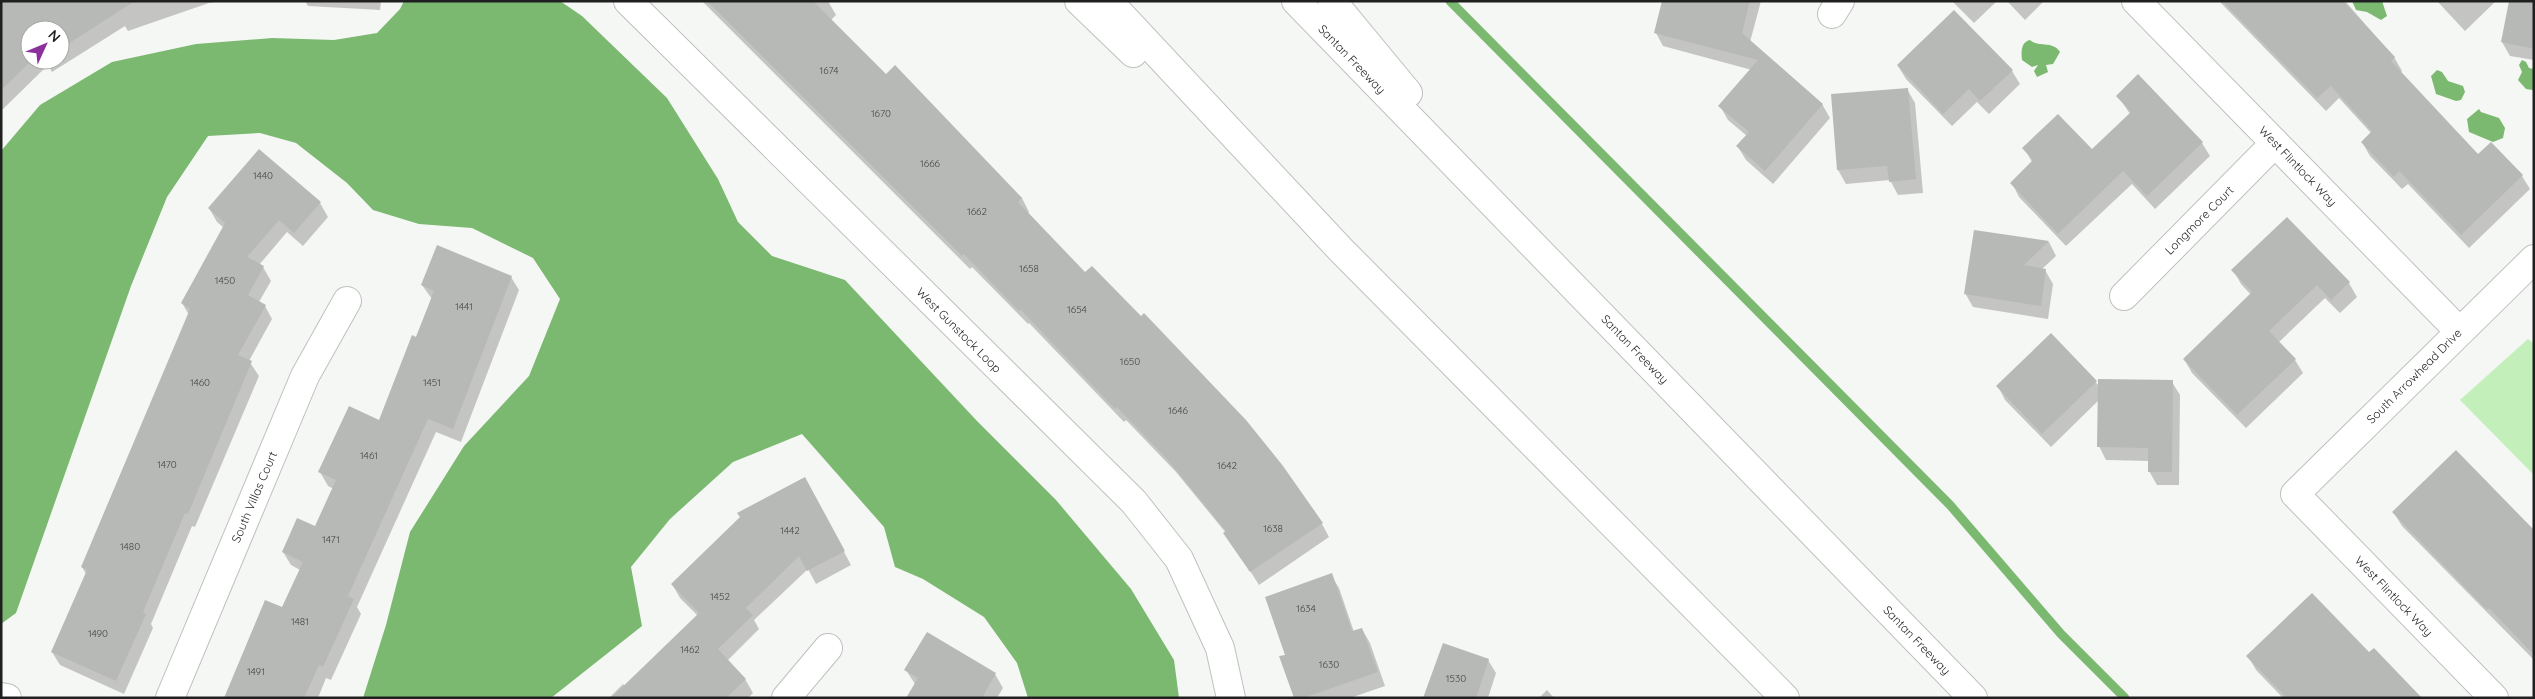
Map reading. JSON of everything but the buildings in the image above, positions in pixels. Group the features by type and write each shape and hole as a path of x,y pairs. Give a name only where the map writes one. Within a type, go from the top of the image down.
{"main road":[{"name":"West Gunstock Loop","path":"628,1 1134,502 1179,558 1220,648 1231,698"},
{"path":"1079,1 1341,250"},
{"path":"1108,1 1341,250 1785,698"},
{"name":"Santan Freeway","path":"1296,1 1973,698"},
{"path":"1332,1 1530,240"},
{"name":"West Flintlock Way","path":"2136,1 2459,331"},
{"name":"Longmore Court","path":"2124,296 2275,143"},
{"name":"South Arrowhead Drive","path":"2294,494 2534,259"},
{"name":"South Villas Court","path":"170,698 305,376 347,301"},
{"name":"West Flintlock Way","path":"2294,494 2494,698"},
{"path":"786,698 828,648"},
{"path":"1,696 7,698"}],"shaded area":[{"path":"404,1 560,1 582,16 667,98 718,179 738,222 772,256 845,280 977,421 1056,500 1131,589 1174,660 1179,698 1028,698 1017,663 984,617 923,579 895,567 884,527 802,434 733,462 670,519 631,567 642,626 551,698 363,698 386,625 410,532 464,446 529,376 560,299 533,258 472,228 419,224 373,210 347,183 296,143 260,133 208,136 167,197 131,286 16,613 1,624 1,151 40,105 112,62 196,44 272,38 334,40 377,33 400,9"},
{"path":"2352,1 2382,1 2387,16 2381,20 2367,12 2356,10"},
{"path":"2030,40 2037,44 2053,46 2060,52 2053,64 2046,65 2048,72 2037,77 2034,71 2038,65 2032,67 2022,60 2023,45"},
{"path":"2522,60 2526,62 2529,68 2534,69 2533,90 2526,89 2518,80 2522,72 2519,65"},
{"path":"2437,70 2442,72 2448,81 2463,86 2465,92 2461,100 2456,101 2436,94 2431,76"},
{"path":"2479,109 2481,112 2499,118 2505,128 2503,138 2493,142 2469,132 2467,119"},
{"path":"2528,339 2534,344 2534,475 2460,400"}],"waterway":[{"path":"1450,1 1950,505 2061,634 2125,698"}]}
